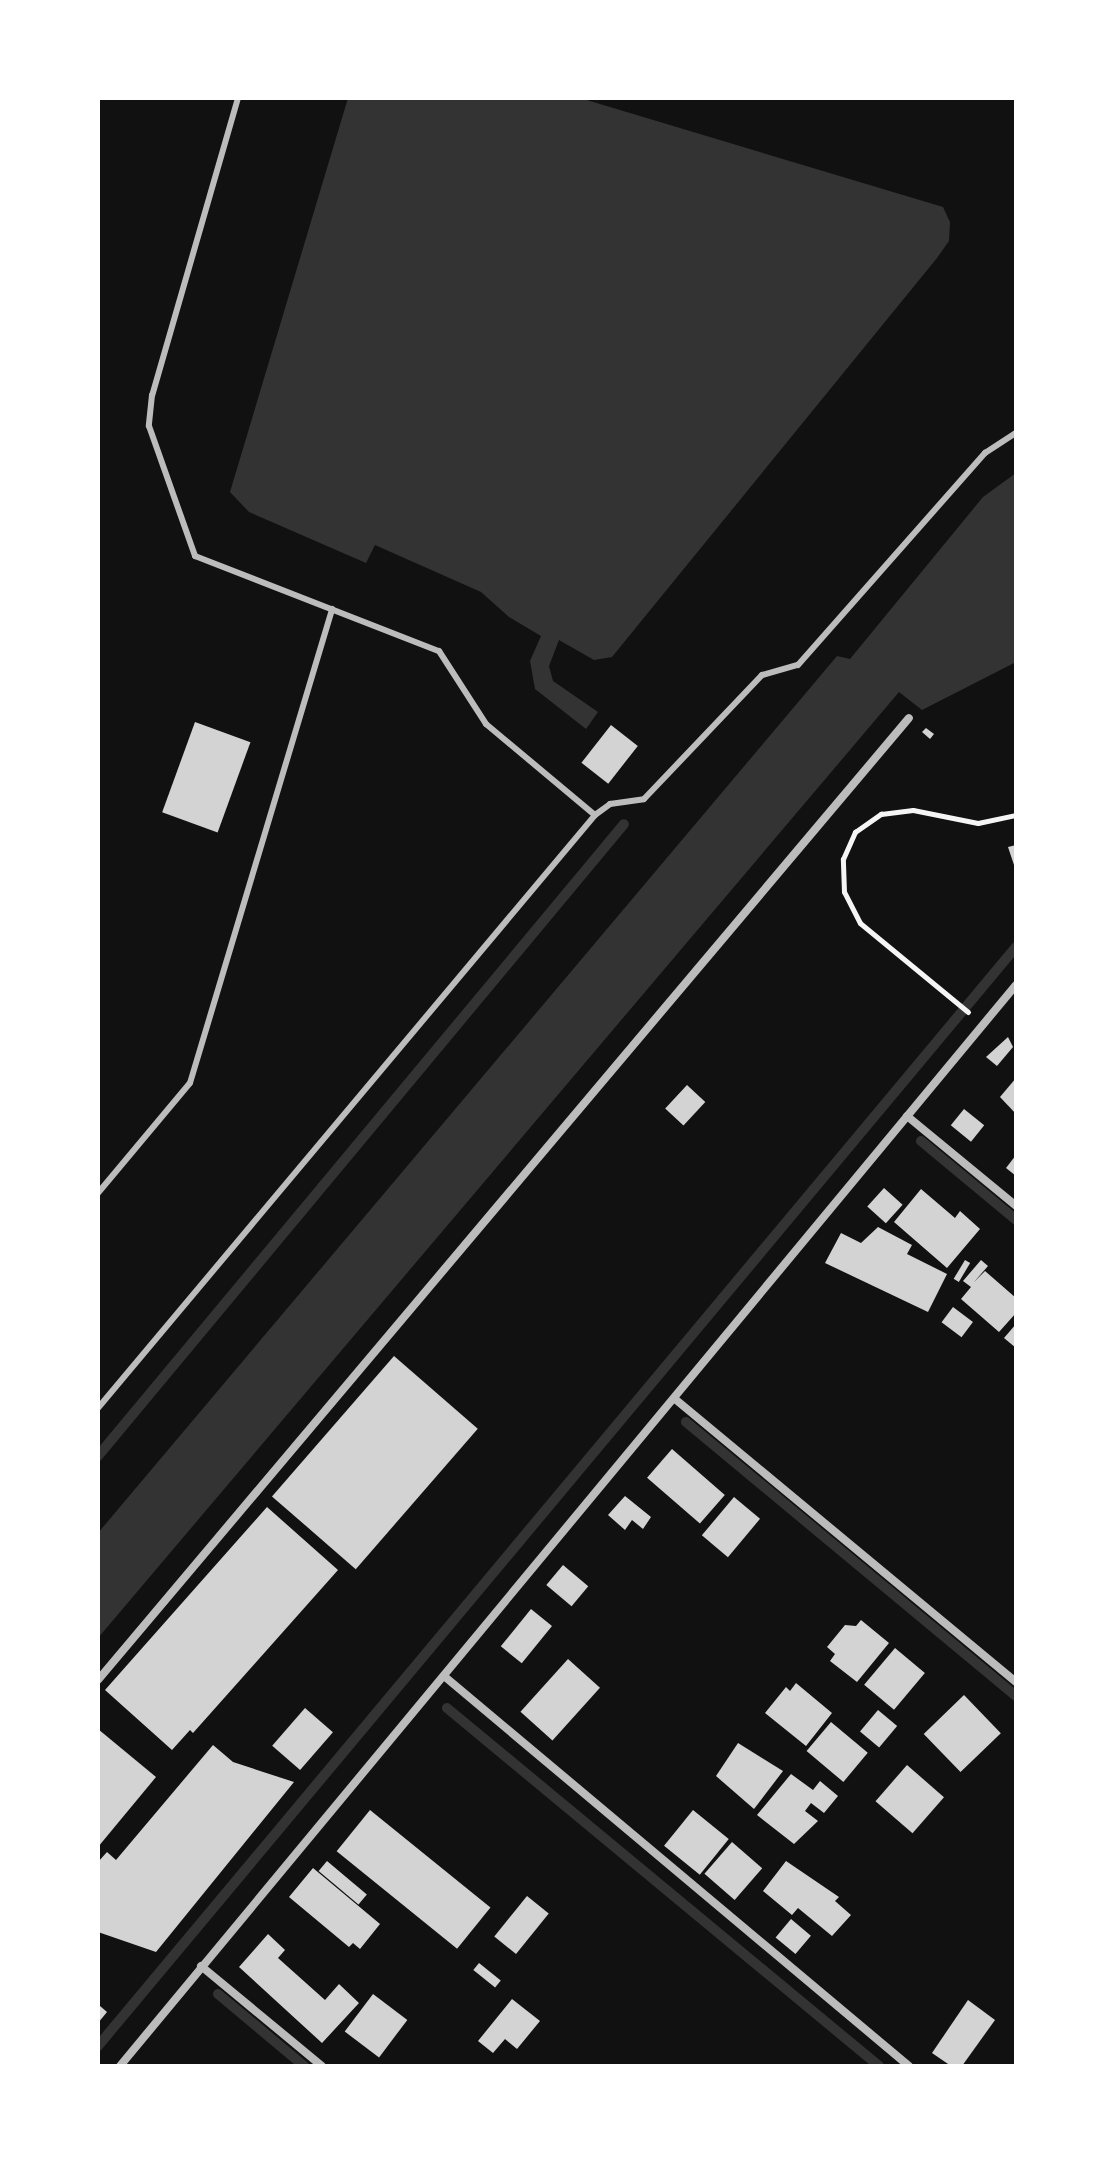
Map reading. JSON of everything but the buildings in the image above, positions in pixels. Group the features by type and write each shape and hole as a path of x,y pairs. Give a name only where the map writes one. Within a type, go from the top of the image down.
{"street":[{"path":"98,1680 909,718"},
{"path":"120,2066 1016,985"},
{"path":"907,1116 1016,1206"},
{"path":"675,1399 1016,1682"},
{"path":"444,1676 909,2066"},
{"path":"201,1966 322,2066"}],"lane":[{"path":"238,98 152,395 149,426 195,556 439,651 486,724 595,815"},
{"path":"98,1408 595,815 610,804 644,799 762,675 798,665 985,453 1016,433"},
{"path":"98,1193 190,1083 332,609"}],"path":[{"path":"974,1017 860,923 844,892 843,859 855,832 881,814 913,810 978,823 1016,815"}],"shaded area":[{"path":"348,98 580,98 943,207 950,222 949,241 937,258 612,657 594,660 559,640 549,666 553,681 598,712 586,729 535,689 530,661 541,636 509,617 481,592 375,545 366,563 249,512 230,492"},
{"path":"1016,473 1016,662 922,710 899,692 98,1638 98,1533 837,656 850,659 983,497"}],"waterway":[{"path":"98,1456 624,824"},
{"path":"98,2046 1016,947"},
{"path":"921,1141 1016,1220"},
{"path":"686,1422 1016,1696"},
{"path":"447,1708 879,2066"},
{"path":"218,1994 304,2066"}]}
